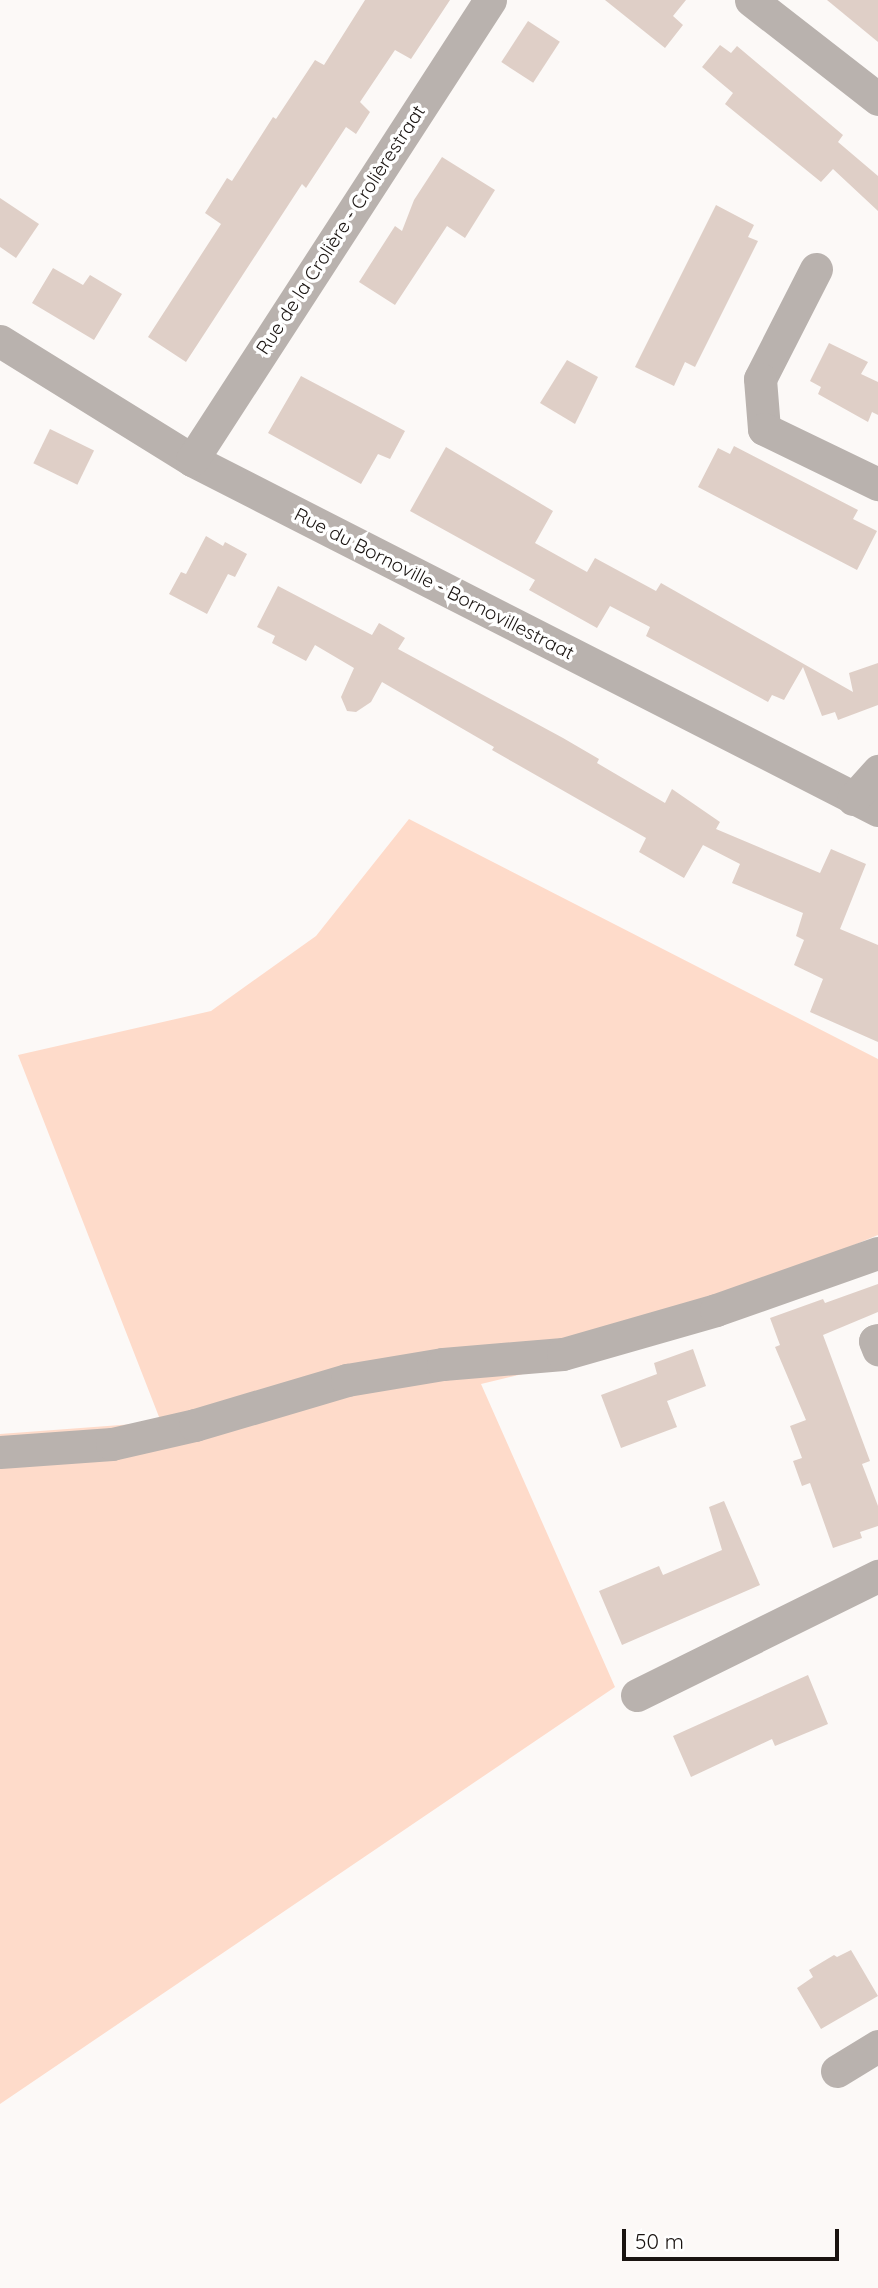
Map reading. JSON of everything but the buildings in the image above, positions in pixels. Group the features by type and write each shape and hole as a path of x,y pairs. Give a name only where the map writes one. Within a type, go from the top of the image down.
{"street":[{"name":"Rue de la Crolière - Crolièrestraat","path":"192,460 490,0"},
{"path":"751,0 878,99"},
{"path":"816,269 760,379 764,429 878,484"},
{"name":"Rue du Bornoville - Bornovillestraat","path":"0,341 192,460 866,804"},
{"path":"866,804 878,771"},
{"path":"0,1452 112,1444 195,1425 347,1380 443,1364 563,1354 716,1310 878,1253"},
{"path":"878,1340 875,1341 878,1349"},
{"path":"637,1695 878,1576"},
{"path":"837,2071 878,2046"}],"shaded area":[{"path":"409,819 878,1059 878,1235 573,1362 481,1384 615,1687 0,2104 0,1434 161,1422 18,1055 211,1011 316,936"}]}
